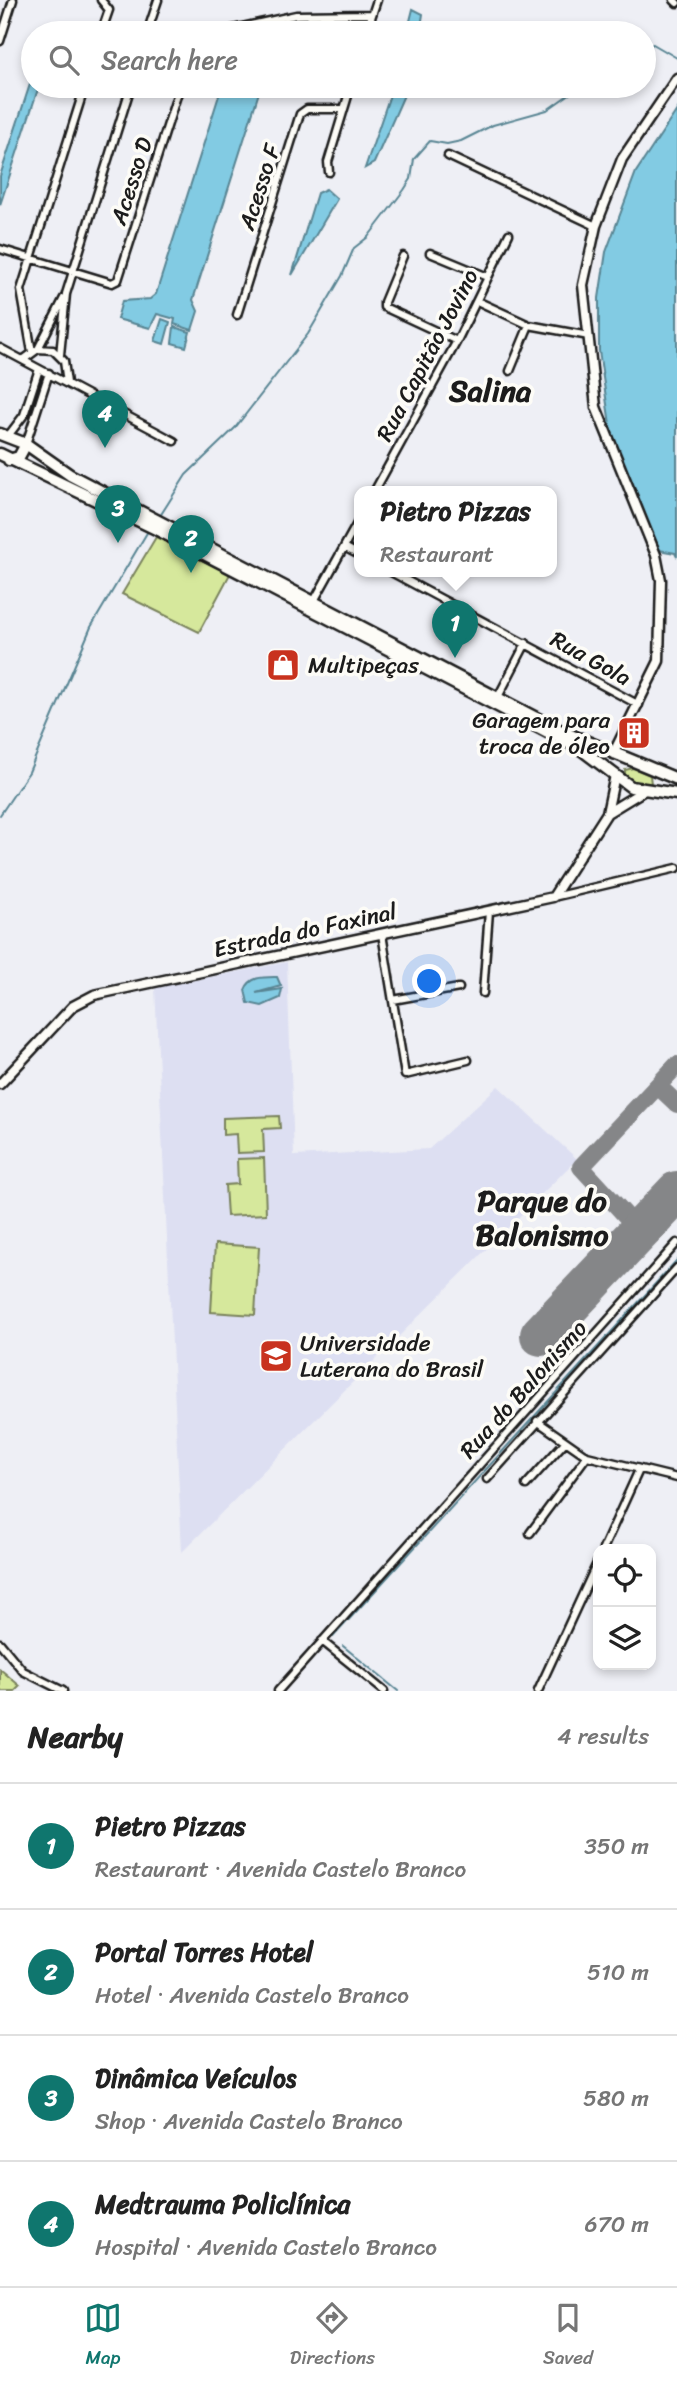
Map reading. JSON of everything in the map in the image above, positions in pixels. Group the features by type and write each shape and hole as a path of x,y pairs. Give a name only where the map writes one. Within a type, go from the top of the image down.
{"main road":[{"path":"2,454 4,435 26,444 70,475 498,697 628,761 677,779"},
{"path":"2,454 19,457 26,444"},
{"path":"2,454 168,535 571,745 646,791 677,793"},
{"path":"613,754 613,773"},
{"path":"613,773 628,761"},
{"path":"646,791 659,785 658,772"}],"street":[{"path":"0,41 13,0"},
{"path":"101,0 109,10 105,21"},
{"path":"152,21 158,0"},
{"path":"370,21 377,0"},
{"path":"269,21 296,15 372,14"},
{"path":"613,754 639,705 661,649 661,580 656,555 596,407 583,285 596,226 622,159 677,78"},
{"path":"35,351 20,290 81,98"},
{"path":"67,383 67,368 60,355 66,294 127,98"},
{"name":"Acesso D","path":"72,272 112,283 118,280 176,98"},
{"path":"329,172 328,162 347,98"},
{"name":"Acesso F","path":"237,314 300,114 307,109 344,109"},
{"path":"448,156 596,226"},
{"name":"Rua Capitão Jovino","path":"377,486 457,341 509,234"},
{"path":"0,249 72,272"},
{"path":"430,253 488,277"},
{"path":"403,256 384,307 457,341"},
{"path":"23,359 35,351 66,294"},
{"path":"477,301 529,325 589,336"},
{"path":"510,371 529,325"},
{"path":"0,348 174,441"},
{"path":"35,351 60,355"},
{"path":"4,435 24,415 40,369"},
{"path":"26,444 48,373"},
{"path":"24,415 33,418"},
{"path":"314,601 354,529"},
{"path":"344,547 354,552"},
{"name":"Rua Gola","path":"401,577 639,705"},
{"name":"Rua Gola","path":"498,697 526,643"},
{"path":"553,897 607,813 613,773"},
{"path":"607,813 646,791"},
{"path":"553,897 677,868"},
{"name":"Estrada do Faxinal","path":"0,1084 73,1006 94,995 553,897"},
{"path":"483,993 489,911"},
{"path":"382,934 405,1075 468,1060"},
{"path":"393,1000 459,989"},
{"name":"Rua do Balonismo","path":"278,1691 677,1243"},
{"name":"Rua do Balonismo","path":"487,1479 677,1268"},
{"path":"537,1421 587,1456 677,1478"},
{"path":"526,1485 565,1442"},
{"path":"530,1533 587,1456"},
{"path":"605,1544 639,1470"},
{"path":"538,1691 593,1572"},
{"path":"322,1641 384,1691"},
{"path":"0,1643 23,1671 63,1691"}],"shaded area":[{"name":"Universidade Luterana do Brasil","path":"287,962 294,1156 429,1149 498,1086 577,1159 182,1552 155,988"}],"green space":[{"path":"156,537 230,574 199,632 122,594"},
{"path":"633,768 650,775 651,784 640,784 625,777 625,770"},
{"path":"279,1116 280,1128 263,1129 264,1152 237,1153 236,1134 223,1135 223,1118"},
{"path":"264,1158 266,1214 227,1216 225,1185 238,1184 237,1159"},
{"path":"215,1244 259,1247 255,1315 211,1312"},
{"path":"0,1669 20,1686 15,1691 0,1691"}],"water":[{"path":"413,9 423,14 422,21 410,21"},
{"path":"25,98 35,98 0,205 0,176"},
{"path":"218,98 257,98 193,300 198,311 192,330 174,324 175,319 157,314 150,328 117,319 122,301 150,299 156,294"},
{"path":"389,98 403,98 374,163 365,168"},
{"path":"677,110 677,557 675,553 659,550 611,431 599,351 599,298 606,252 636,172"},
{"path":"326,189 337,199 292,275 317,193"},
{"path":"162,319 170,322 164,344 155,341"},
{"path":"174,327 190,332 186,347 172,343"},
{"path":"277,977 281,986 256,993 282,989 280,998 262,1006 248,1003 245,990 250,982 258,978"}],"waterway":[{"path":"656,46 677,58"},
{"path":"160,516 186,475 235,428 308,334 342,276 354,248 368,237 404,190 411,179 414,159 430,141 447,144 461,141 493,125 547,110 564,98"},
{"path":"0,815 29,772 91,627 148,531"},
{"path":"333,1637 677,1260"},
{"path":"343,1646 398,1691"}],"taxiway":[{"path":"640,1231 581,1167 677,1065"},
{"path":"658,1086 677,1104"}],"runway":[{"path":"541,1335 677,1192"}],"place":[{"name":"Medtrauma Policlínica","path":"105,448"},
{"name":"Dinâmica Veículos","path":"118,543"},
{"name":"Portal Torres Hotel","path":"191,573"},
{"name":"Pietro Pizzas","path":"455,658"},
{"name":"Multipeças","path":"283,665"},
{"name":"Garagem para troca de óleo","path":"634,733"},
{"name":"Universidade Luterana do Brasil","path":"276,1356"}],"district":[{"name":"Salina","path":"490,391"},
{"name":"Parque do Balonismo","path":"542,1218"}]}
